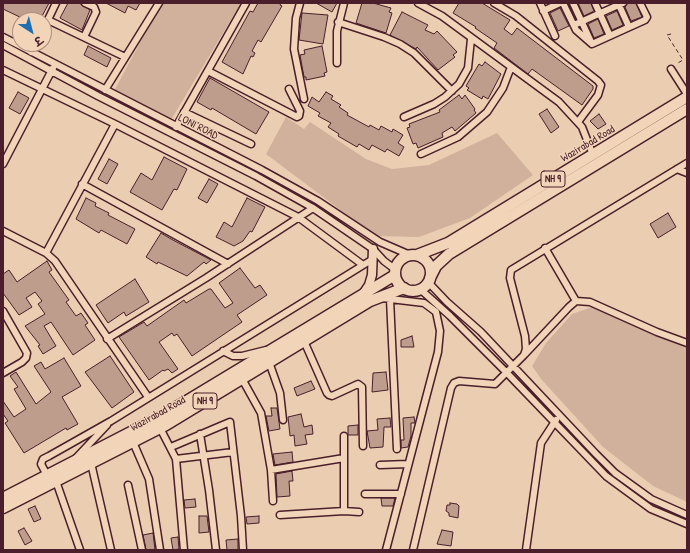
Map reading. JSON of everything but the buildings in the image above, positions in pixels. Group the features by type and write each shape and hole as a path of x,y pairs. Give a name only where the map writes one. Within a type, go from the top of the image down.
{"highway":[{"name":"Wazirabad Road","path":"413,255 448,243 687,97"},
{"name":"Wazirabad Road","path":"429,280 436,266 449,254 687,110"},
{"path":"413,255 424,258 429,264 431,271 429,280 420,289 410,290 404,288 400,284 396,272 399,262 413,255"},
{"name":"Wazirabad Road","path":"3,498 91,463 133,442 157,424 240,375 279,346 362,296 396,272"},
{"name":"Wazirabad Road","path":"240,375 269,362 378,297 404,288"},
{"name":"Wazirabad Road","path":"3,508 51,480 72,462 157,424"}],"main road":[{"path":"362,296 369,285 373,249"}],"street":[{"path":"84,37 96,12 94,7 85,3"},
{"path":"105,90 159,3"},
{"path":"176,127 246,3"},
{"path":"300,3 296,18 294,49 304,99"},
{"path":"337,63 338,22 344,3"},
{"path":"418,3 442,16 471,39 559,102 578,122 586,134 593,155"},
{"path":"494,3 516,16 598,81 601,85 598,95 578,122"},
{"path":"540,3 554,36"},
{"path":"543,11 560,3"},
{"path":"564,3 578,32 592,44"},
{"path":"573,3 592,44"},
{"path":"595,3 610,36"},
{"path":"592,44 646,19 640,3"},
{"path":"574,25 620,4 629,27"},
{"path":"52,22 125,58"},
{"path":"338,22 384,37 400,44 414,53 452,91"},
{"name":"LONI ROAD","path":"3,38 12,42"},
{"path":"404,117 434,104 452,91 462,79 468,68 471,39"},
{"name":"LONI ROAD","path":"3,45 265,181 313,208 366,243 396,272"},
{"name":"LONI ROAD","path":"31,52 269,174 318,201 380,242 413,255"},
{"path":"3,164 6,153 55,64"},
{"path":"421,154 458,137 487,112 503,88 511,67"},
{"path":"671,69 687,94"},
{"path":"3,70 115,124 298,217 363,265"},
{"path":"208,71 297,117 300,114 300,111 289,89"},
{"path":"184,112 251,144"},
{"path":"46,253 115,124"},
{"path":"524,355 527,343 510,274 511,270 516,265 687,163"},
{"path":"677,169 687,173"},
{"path":"265,181 269,174"},
{"path":"82,184 228,264"},
{"path":"107,339 228,264 313,208"},
{"path":"3,231 46,253 55,261 148,397"},
{"path":"545,248 576,301"},
{"path":"80,550 51,480 42,468 43,460 111,421 373,259"},
{"path":"429,280 447,302 481,332 596,454 629,484 651,499 687,515"},
{"path":"420,289 508,373 606,476 627,493 651,509 687,524"},
{"path":"378,297 424,303 436,312 439,324 438,352 386,550"},
{"path":"390,299 397,449"},
{"path":"413,550 451,388 454,383 459,380 495,384 508,373 576,301 590,302 657,332 687,343"},
{"path":"3,311 27,353 26,358 3,373"},
{"path":"304,341 329,395 332,396 358,384 362,387 363,446"},
{"path":"223,351 233,356 242,356 279,346"},
{"path":"269,362 280,393 283,420"},
{"path":"240,375 261,413 271,470 273,501"},
{"path":"526,550 541,443 554,421 560,416"},
{"path":"72,462 111,421"},
{"path":"171,447 230,422 244,550"},
{"path":"157,424 171,447 176,459 184,550"},
{"path":"200,434 216,550"},
{"path":"344,436 344,511"},
{"path":"133,442 148,479 160,550"},
{"path":"176,459 233,452"},
{"path":"271,470 344,458"},
{"path":"91,463 111,550"},
{"path":"380,465 408,464"},
{"path":"128,485 142,550"},
{"path":"366,494 401,494"},
{"path":"280,515 344,511 359,512"}],"path":[{"path":"671,34 667,36 683,60 671,69"}],"shaded area":[{"path":"164,3 241,3 171,120 113,93 160,5"},
{"path":"286,117 304,129 310,122 366,159 392,169 429,165 497,133 533,175 470,218 419,237 375,236 266,154"},
{"path":"592,307 636,327 687,347 687,502 653,486 603,447 541,379 532,366 546,343 572,314"}]}
